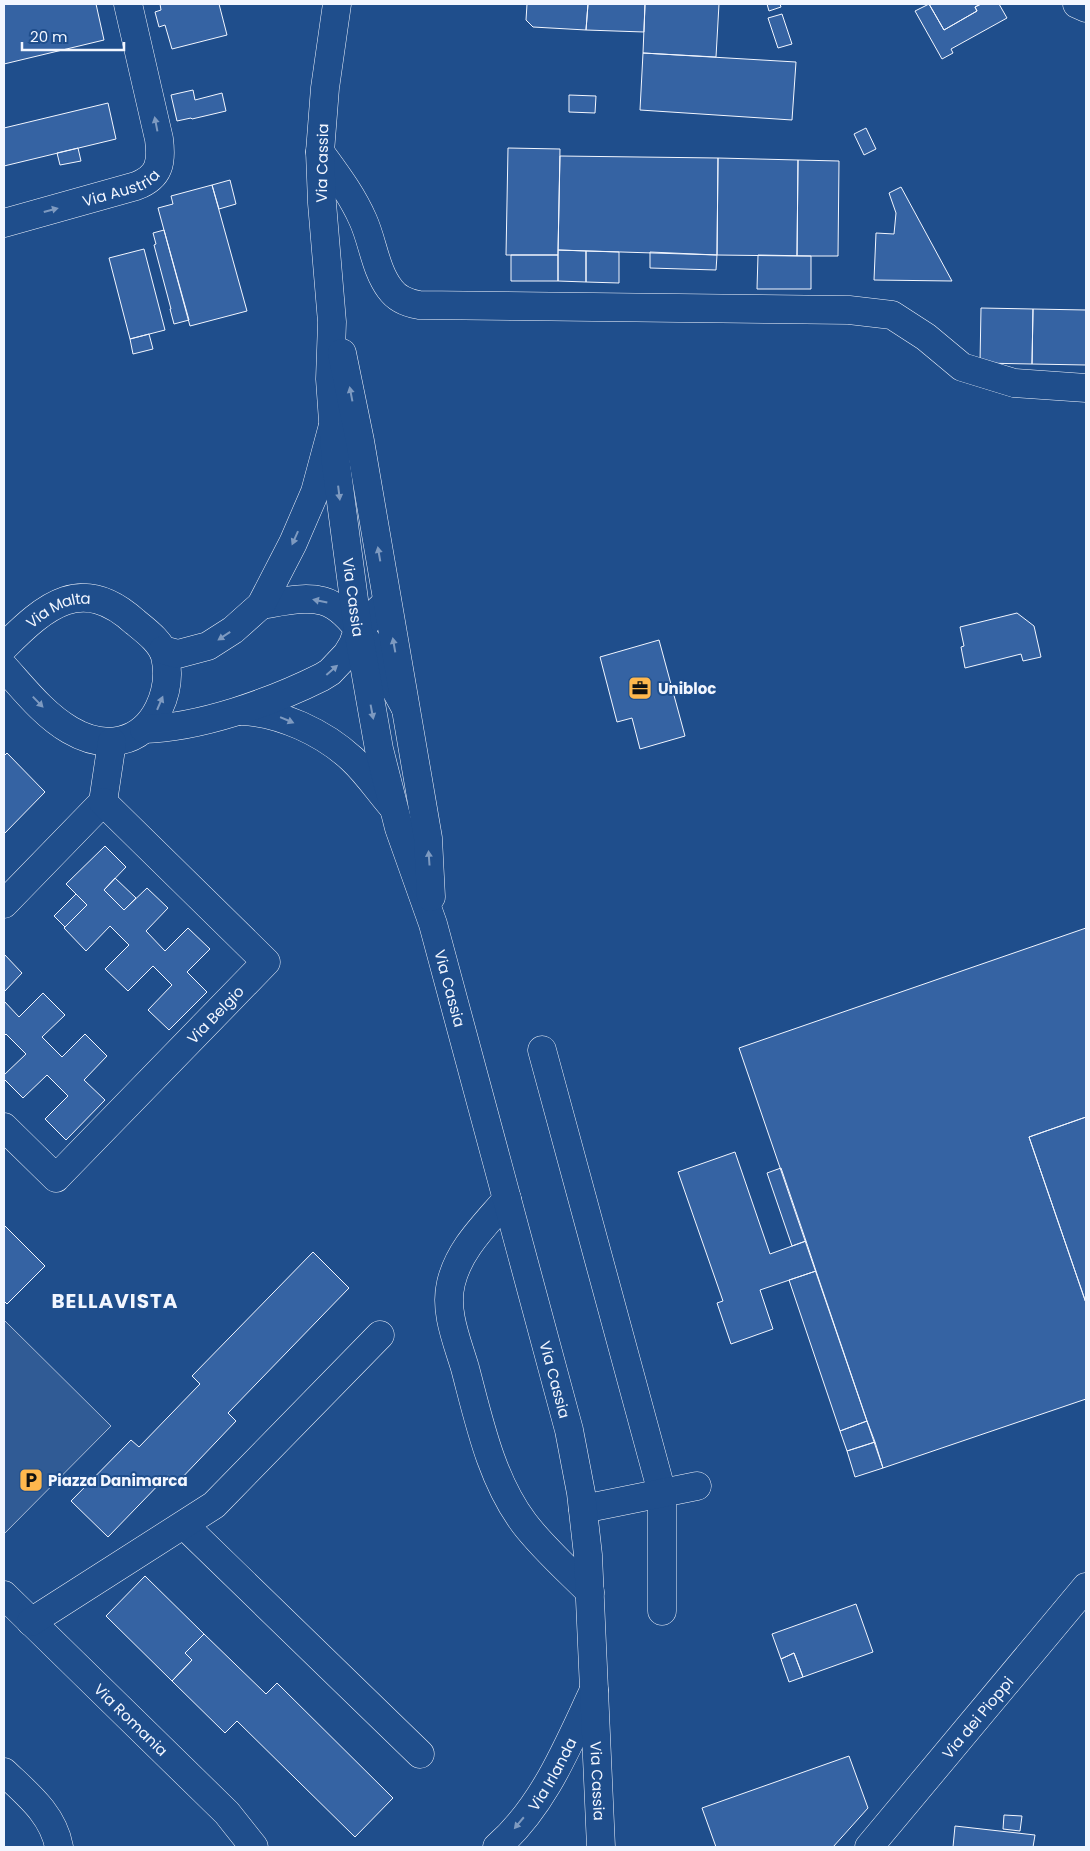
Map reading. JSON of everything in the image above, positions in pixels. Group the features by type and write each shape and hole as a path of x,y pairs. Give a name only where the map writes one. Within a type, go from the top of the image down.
{"street":[{"name":"Via Austria","path":"4,223 136,186 152,178 156,171 160,151 159,139 128,4"},
{"name":"Via Cassia","path":"337,4 325,88 320,152 322,203 332,322 330,372 333,426 341,504 358,630 379,749 392,806 432,924 571,1438 583,1509 590,1592 601,1847"},
{"path":"1077,4 1086,8"},
{"path":"320,152 351,196 364,222 383,277 389,288 397,297 407,303 419,305 849,310 892,315 926,338 962,367 1014,383 1086,388"},
{"name":"Via Cassia","path":"332,322 348,378 428,838 432,924"},
{"path":"4,668 49,714 69,730 85,737 112,742 125,739 144,729 152,720 164,695 167,675 163,650 178,654 208,646 233,630 261,605 293,543 315,492 333,426"},
{"name":"Via Malta","path":"4,647 46,612 70,598 84,597 99,600 121,611 152,637 163,650"},
{"path":"261,605 305,599 333,605 358,630 373,650 405,707"},
{"path":"144,729 166,729 240,710 310,684 330,672 347,654 358,630 387,602"},
{"path":"240,710 280,717 330,742 352,759 392,806"},
{"path":"4,904 103,802 112,742"},
{"name":"Via Belgio","path":"4,1127 56,1178 266,962 103,802"},
{"path":"542,1050 662,1494 662,1611"},
{"path":"507,1199 470,1242 455,1269 449,1295 452,1321 486,1445 502,1484 524,1524 590,1592"},
{"path":"31,1622 214,1505 380,1335"},
{"path":"583,1509 697,1486"},
{"path":"184,1525 420,1754"},
{"name":"Via dei Pioppi","path":"869,1847 1086,1587"},
{"name":"Via Romania","path":"4,1595 227,1813 254,1847"},
{"name":"Via Irlanda","path":"496,1847 518,1826 543,1791 564,1753 594,1690"},
{"path":"4,1772 34,1800 46,1816 54,1830 59,1847"}],"shaded area":[{"name":"Piazza Danimarca","path":"4,1320 111,1426 4,1534"}],"building":[{"path":"4,4 96,4 104,40 4,64"},
{"path":"160,4 219,4 227,35 172,49 165,25 159,27 155,12 161,10"},
{"path":"527,4 588,4 586,30 533,27 526,20"},
{"path":"588,4 645,4 644,32 586,30"},
{"path":"645,4 719,4 716,57 643,53"},
{"path":"767,4 780,4 781,7 769,11"},
{"path":"929,4 981,4 975,7 977,11 944,30"},
{"path":"929,4 944,30 977,11 975,7 981,4 999,4 1007,18 951,49 953,53 942,59 915,11"},
{"path":"782,14 792,44 778,48 768,18"},
{"path":"643,53 796,62 792,120 640,110"},
{"path":"193,90 195,100 222,93 226,111 177,121 171,95"},
{"path":"569,95 596,96 595,113 569,112"},
{"path":"108,103 116,139 4,166 4,128"},
{"path":"866,128 876,149 864,155 854,134"},
{"path":"78,148 81,161 60,165 57,153"},
{"path":"508,148 560,149 558,255 506,255"},
{"path":"560,156 718,158 717,255 558,250"},
{"path":"718,158 798,160 797,256 717,255"},
{"path":"798,160 839,161 838,256 797,256"},
{"path":"230,180 236,204 219,209 212,185"},
{"path":"212,185 247,311 190,326 158,208 173,204 171,196"},
{"path":"901,187 952,281 874,280 876,233 894,234 896,213 889,193"},
{"path":"164,230 189,320 174,324 154,245 156,244 153,233"},
{"path":"144,249 165,330 130,339 109,258"},
{"path":"558,250 586,251 586,282 558,281"},
{"path":"586,251 619,252 619,283 586,282"},
{"path":"650,252 717,255 716,270 650,268"},
{"path":"511,255 558,255 558,281 511,281"},
{"path":"758,255 811,256 811,289 757,289"},
{"path":"981,308 1033,309 1032,364 980,363"},
{"path":"1033,309 1086,310 1086,365 1032,364"},
{"path":"149,334 153,349 133,354 130,339"},
{"path":"1017,613 1034,626 1041,657 1023,661 1021,654 965,668 961,647 964,646 960,627"},
{"name":"Unibloc","path":"659,640 685,736 640,749 632,718 617,722 600,657"},
{"path":"7,753 45,792 4,834 4,756"},
{"path":"105,846 126,867 104,890 124,910 147,888 168,908 146,931 165,951 188,928 210,949 187,972 207,992 169,1030 148,1010 172,985 153,966 128,991 105,969 129,945 110,926 86,951 64,928 87,905 66,884"},
{"path":"115,878 136,898 124,910 104,890"},
{"path":"76,894 87,905 65,927 54,916"},
{"path":"1086,928 1086,1117 1029,1137 1086,1303 1086,1399 883,1468 739,1048"},
{"path":"4,954 22,973 4,992"},
{"path":"43,993 65,1015 42,1037 62,1057 85,1034 107,1056 84,1080 105,1100 66,1140 45,1119 68,1096 47,1075 23,1098 4,1079 4,1075 26,1054 6,1034 4,1036 4,1001 19,1017"},
{"path":"1086,1117 1086,1303 1029,1137"},
{"path":"735,1152 770,1254 806,1241 816,1271 760,1290 773,1329 731,1344 717,1303 723,1301 678,1172"},
{"path":"781,1168 806,1241 792,1246 767,1173"},
{"path":"4,1225 45,1266 7,1304 4,1301"},
{"path":"313,1252 349,1288 228,1413 236,1421 177,1483 168,1475 108,1537 71,1501 131,1440 139,1447 200,1384 192,1376"},
{"path":"816,1271 867,1421 840,1431 789,1280"},
{"path":"867,1421 875,1442 847,1451 840,1431"},
{"path":"875,1442 883,1468 855,1477 847,1451"},
{"path":"145,1576 204,1634 185,1653 192,1660 172,1681 106,1616"},
{"path":"856,1604 873,1652 803,1677 794,1653 781,1659 772,1634"},
{"path":"204,1634 266,1694 277,1683 393,1798 355,1837 237,1721 225,1733 172,1681 192,1660 185,1653"},
{"path":"794,1653 803,1677 789,1682 781,1659"},
{"path":"849,1756 868,1808 833,1847 716,1847 702,1808"},
{"path":"1004,1815 1022,1816 1020,1831 1003,1829"},
{"path":"955,1826 1035,1835 1033,1847 953,1847"}],"place":[{"name":"Unibloc","path":"640,688"},
{"name":"Piazza Danimarca","path":"31,1480"}],"district":[{"name":"BELLAVISTA","path":"115,1301"}]}
